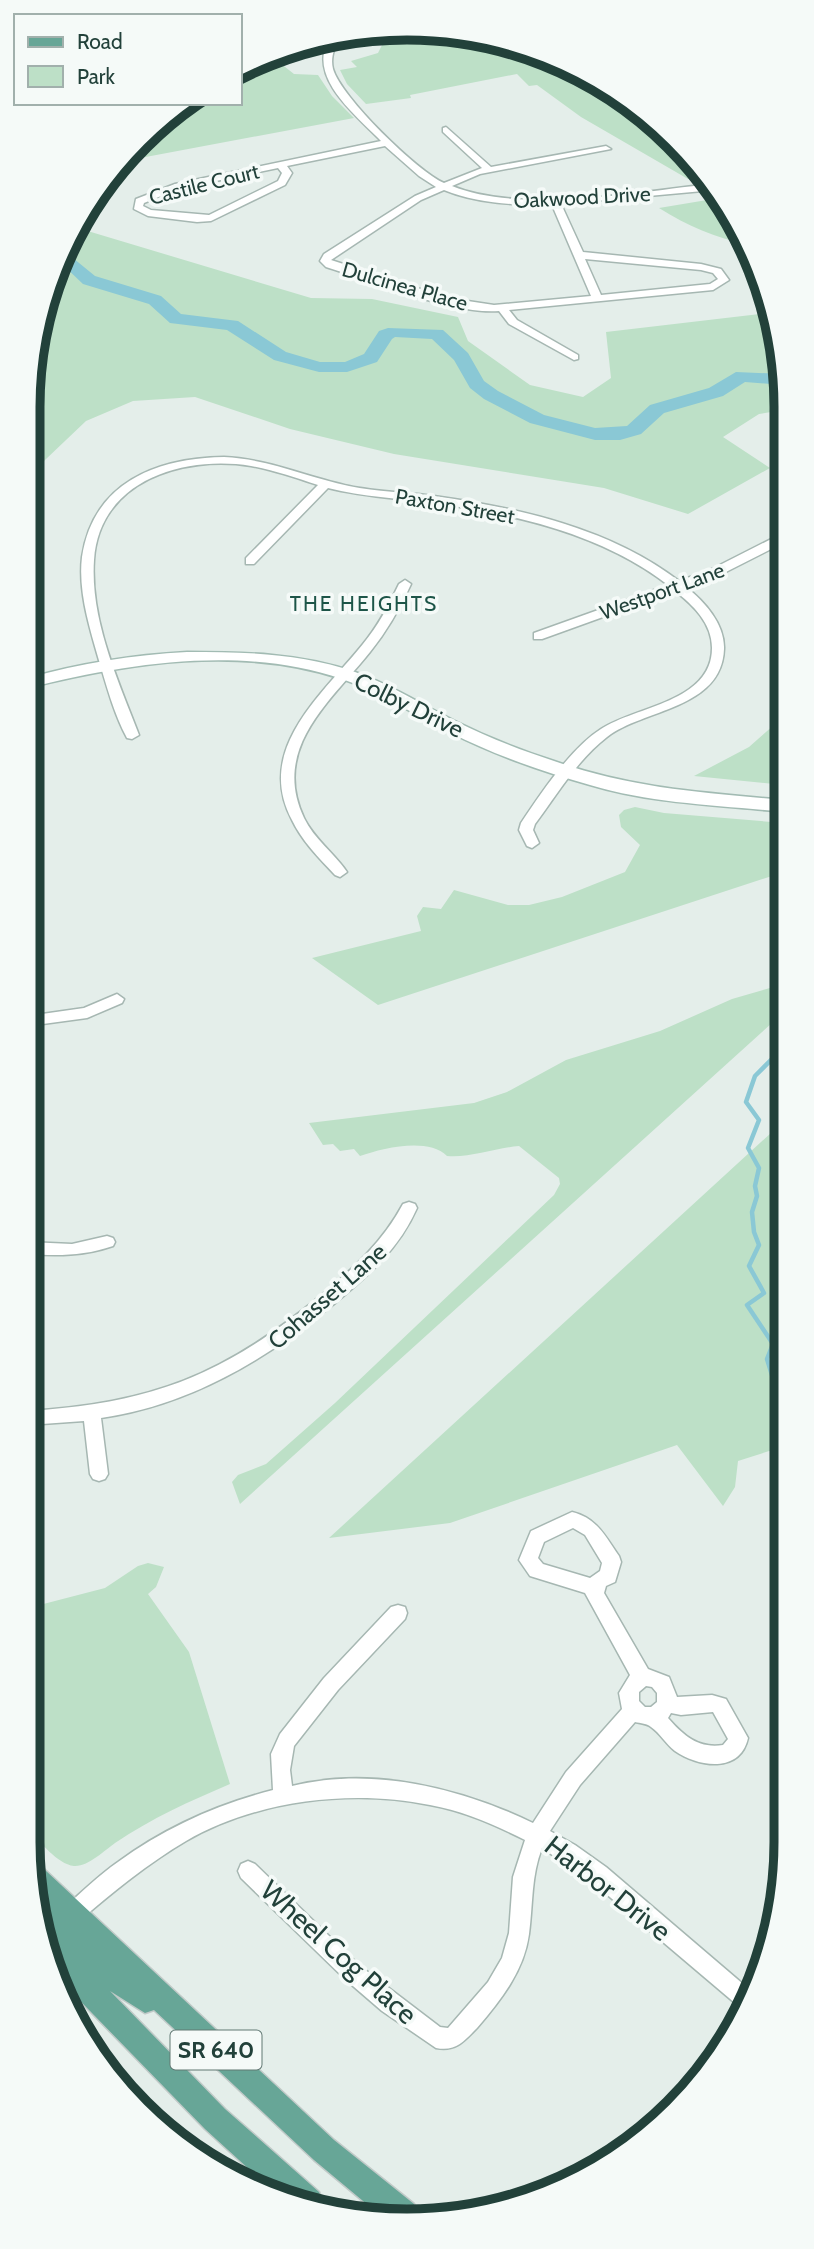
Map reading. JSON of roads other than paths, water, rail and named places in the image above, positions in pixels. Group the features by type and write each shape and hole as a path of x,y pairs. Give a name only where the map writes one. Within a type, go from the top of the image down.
{"main road":[{"name":"SR 640","path":"43,1886 324,2150 395,2209"},
{"path":"48,1916 105,1971 202,2037"},
{"name":"SR 640","path":"60,1960 215,2119 294,2191"}],"street":[{"name":"Oakwood Drive","path":"329,49 327,61 338,89 422,174 442,186 491,200 555,201 701,188"},
{"path":"446,130 488,169"},
{"name":"Castile Court","path":"281,165 287,173 282,183 218,216 197,219 148,213 138,207 139,201 174,187 390,142"},
{"name":"Dulcinea Place","path":"579,255 701,267 717,271 724,279 713,287 598,299 478,307 446,301 330,265 325,261 328,256 390,214 442,186 488,169 606,149"},
{"path":"555,201 598,299"},
{"path":"503,307 513,322 574,357"},
{"name":"Paxton Street","path":"132,735 107,664 89,597 87,561 93,530 103,510 115,494 149,474 179,464 206,461 258,464 289,470 325,484 363,492 477,507 544,523 611,546 649,565 678,586 702,608 715,628 719,650 713,670 703,682 677,701 636,716 605,732 593,742 528,823 526,830 532,843"},
{"path":"250,561 325,484"},
{"name":"Westport Lane","path":"538,636 742,561 774,543"},
{"path":"340,872 297,817 290,798 287,766 290,750 301,726 383,627 405,584"},
{"name":"Colby Drive","path":"40,680 81,668 171,658 250,659 298,663 345,675 481,740 569,772 655,795 774,805"},
{"path":"40,1020 74,1016 117,999"},
{"name":"Cohasset Lane","path":"40,1417 92,1414 180,1392 219,1375 269,1347 308,1317 384,1249 400,1228 409,1208"},
{"path":"40,1249 72,1250 107,1242"},
{"path":"92,1414 99,1474"},
{"path":"594,1587 595,1594 643,1679"},
{"path":"285,1796 280,1770 281,1754 287,1740 331,1684 398,1613"},
{"path":"643,1679 657,1681 666,1691 661,1709 644,1715 634,1710 627,1700 629,1688 643,1679"},
{"path":"538,1834 576,1774 634,1710"},
{"name":"Harbor Drive","path":"72,1914 121,1870 183,1830 248,1805 285,1796 365,1788 421,1793 480,1808 538,1834 568,1851 740,1995"},
{"name":"Wheel Cog Place","path":"248,1871 353,1973 436,2037 446,2039 455,2036 509,1970 520,1931 521,1886 527,1860 538,1834"}],"waterway":[{"path":"70,263 89,280 155,300 176,319 232,325 280,356 319,367 347,367 371,358 385,335 394,332 437,334 462,357 477,384 491,395 537,419 595,434 620,434 634,430 657,409 716,392 742,376 773,379"},
{"path":"774,1057 755,1076 746,1102 759,1120 748,1148 759,1168 755,1186 757,1196 752,1212 754,1232 759,1245 749,1266 764,1293 747,1305 773,1344 767,1359 774,1376"}],"district":[{"name":"THE HEIGHTS","path":"364,603"}]}
